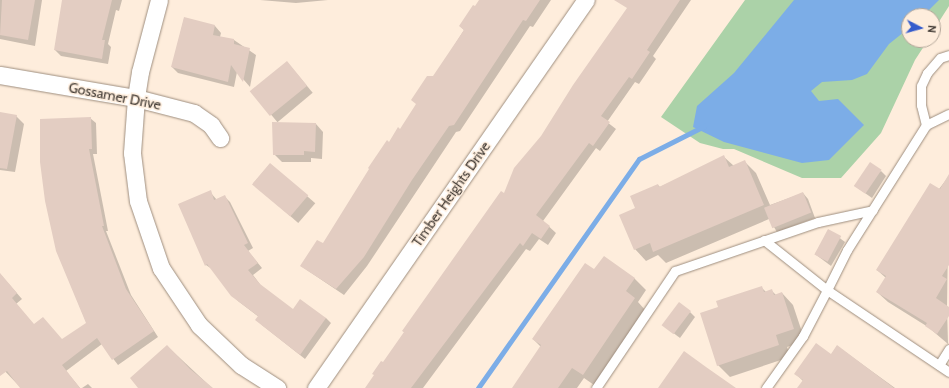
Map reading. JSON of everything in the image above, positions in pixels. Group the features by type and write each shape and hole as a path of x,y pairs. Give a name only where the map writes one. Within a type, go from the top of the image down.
{"street":[{"path":"159,0 140,72 136,98 132,152 138,201 162,268 199,325 241,365 277,388"},
{"name":"Timber Heights Drive","path":"316,388 586,0"},
{"name":"Gossamer Drive","path":"0,75 136,98 194,113 211,124 220,138"}],"lane":[{"path":"926,125 921,105 921,86 927,73 940,58 949,55"},
{"path":"766,388 803,336 847,250 926,125 949,114"},
{"path":"596,388 675,271 818,222 873,210"},
{"path":"764,240 827,290 949,372"},
{"path":"939,365 949,349"}],"green space":[{"path":"745,0 949,0 949,6 941,18 941,8 901,8 901,48 923,48 915,60 881,133 841,178 802,178 734,149 723,149 700,143 661,117"}],"water":[{"path":"794,0 939,0 931,8 901,8 901,34 889,44 867,74 852,80 822,82 811,91 819,101 838,99 864,125 829,160 802,163 724,142 693,127 697,106 734,73"}],"building":[{"path":"2,0 35,0 28,40 0,35"},
{"path":"62,0 112,0 102,40 105,40 102,59 54,50"},
{"path":"479,0 540,0 526,21 523,20 454,125 449,126 412,180 364,257 336,289 300,266 317,240 323,243 369,169 368,168 387,140 389,142 398,127 400,129 416,104 411,100 427,76 433,76 464,30 459,26 473,5 475,6"},
{"path":"614,0 680,0 647,50 650,52 632,79 629,77 601,116 610,122 593,146 589,143 536,215 550,226 541,239 532,233 523,246 520,243 411,388 365,388 374,375 372,374 381,361 383,362 404,332 402,331 501,191 504,193 514,168 541,136 573,85 627,8"},
{"path":"184,17 215,25 213,35 234,39 234,44 250,48 243,82 231,65 228,82 171,67"},
{"path":"287,61 307,86 270,116 250,91"},
{"path":"0,112 17,115 7,169 0,168"},
{"path":"91,117 92,149 89,149 104,226 102,226 126,289 154,331 112,360 97,338 62,365 80,388 20,388 7,371 0,376 0,273 17,293 12,298 34,324 43,317 62,339 86,323 56,251 45,201 40,162 40,119"},
{"path":"272,122 316,123 315,152 304,151 304,155 273,155"},
{"path":"724,155 729,167 745,160 764,205 653,252 650,243 634,250 619,215 635,208 630,196 658,184 659,187"},
{"path":"870,162 882,170 865,194 854,186"},
{"path":"270,163 308,195 290,217 252,184"},
{"path":"949,174 949,265 942,276 947,279 936,298 949,307 949,316 937,334 925,326 927,323 876,292 886,276 876,270 930,183 940,189"},
{"path":"211,190 214,200 225,195 248,243 244,245 258,263 248,270 260,284 293,309 300,299 326,318 300,355 255,320 258,316 231,296 207,264 205,266 178,204"},
{"path":"803,192 811,212 772,228 764,208"},
{"path":"828,229 841,236 828,262 814,255"},
{"path":"604,256 635,278 626,291 635,298 583,375 572,368 558,388 512,388 541,345 532,339 585,263 594,269"},
{"path":"762,286 764,292 772,289 774,295 782,292 794,329 776,335 779,345 717,366 700,313 718,307 716,301"},
{"path":"679,302 691,311 674,334 662,325"},
{"path":"816,343 831,354 837,345 894,388 797,388 803,380 794,374"},
{"path":"167,345 190,369 213,388 138,388 130,378"},
{"path":"684,351 706,367 736,388 658,388"}],"waterway":[{"path":"478,388 639,159 704,126"}]}
